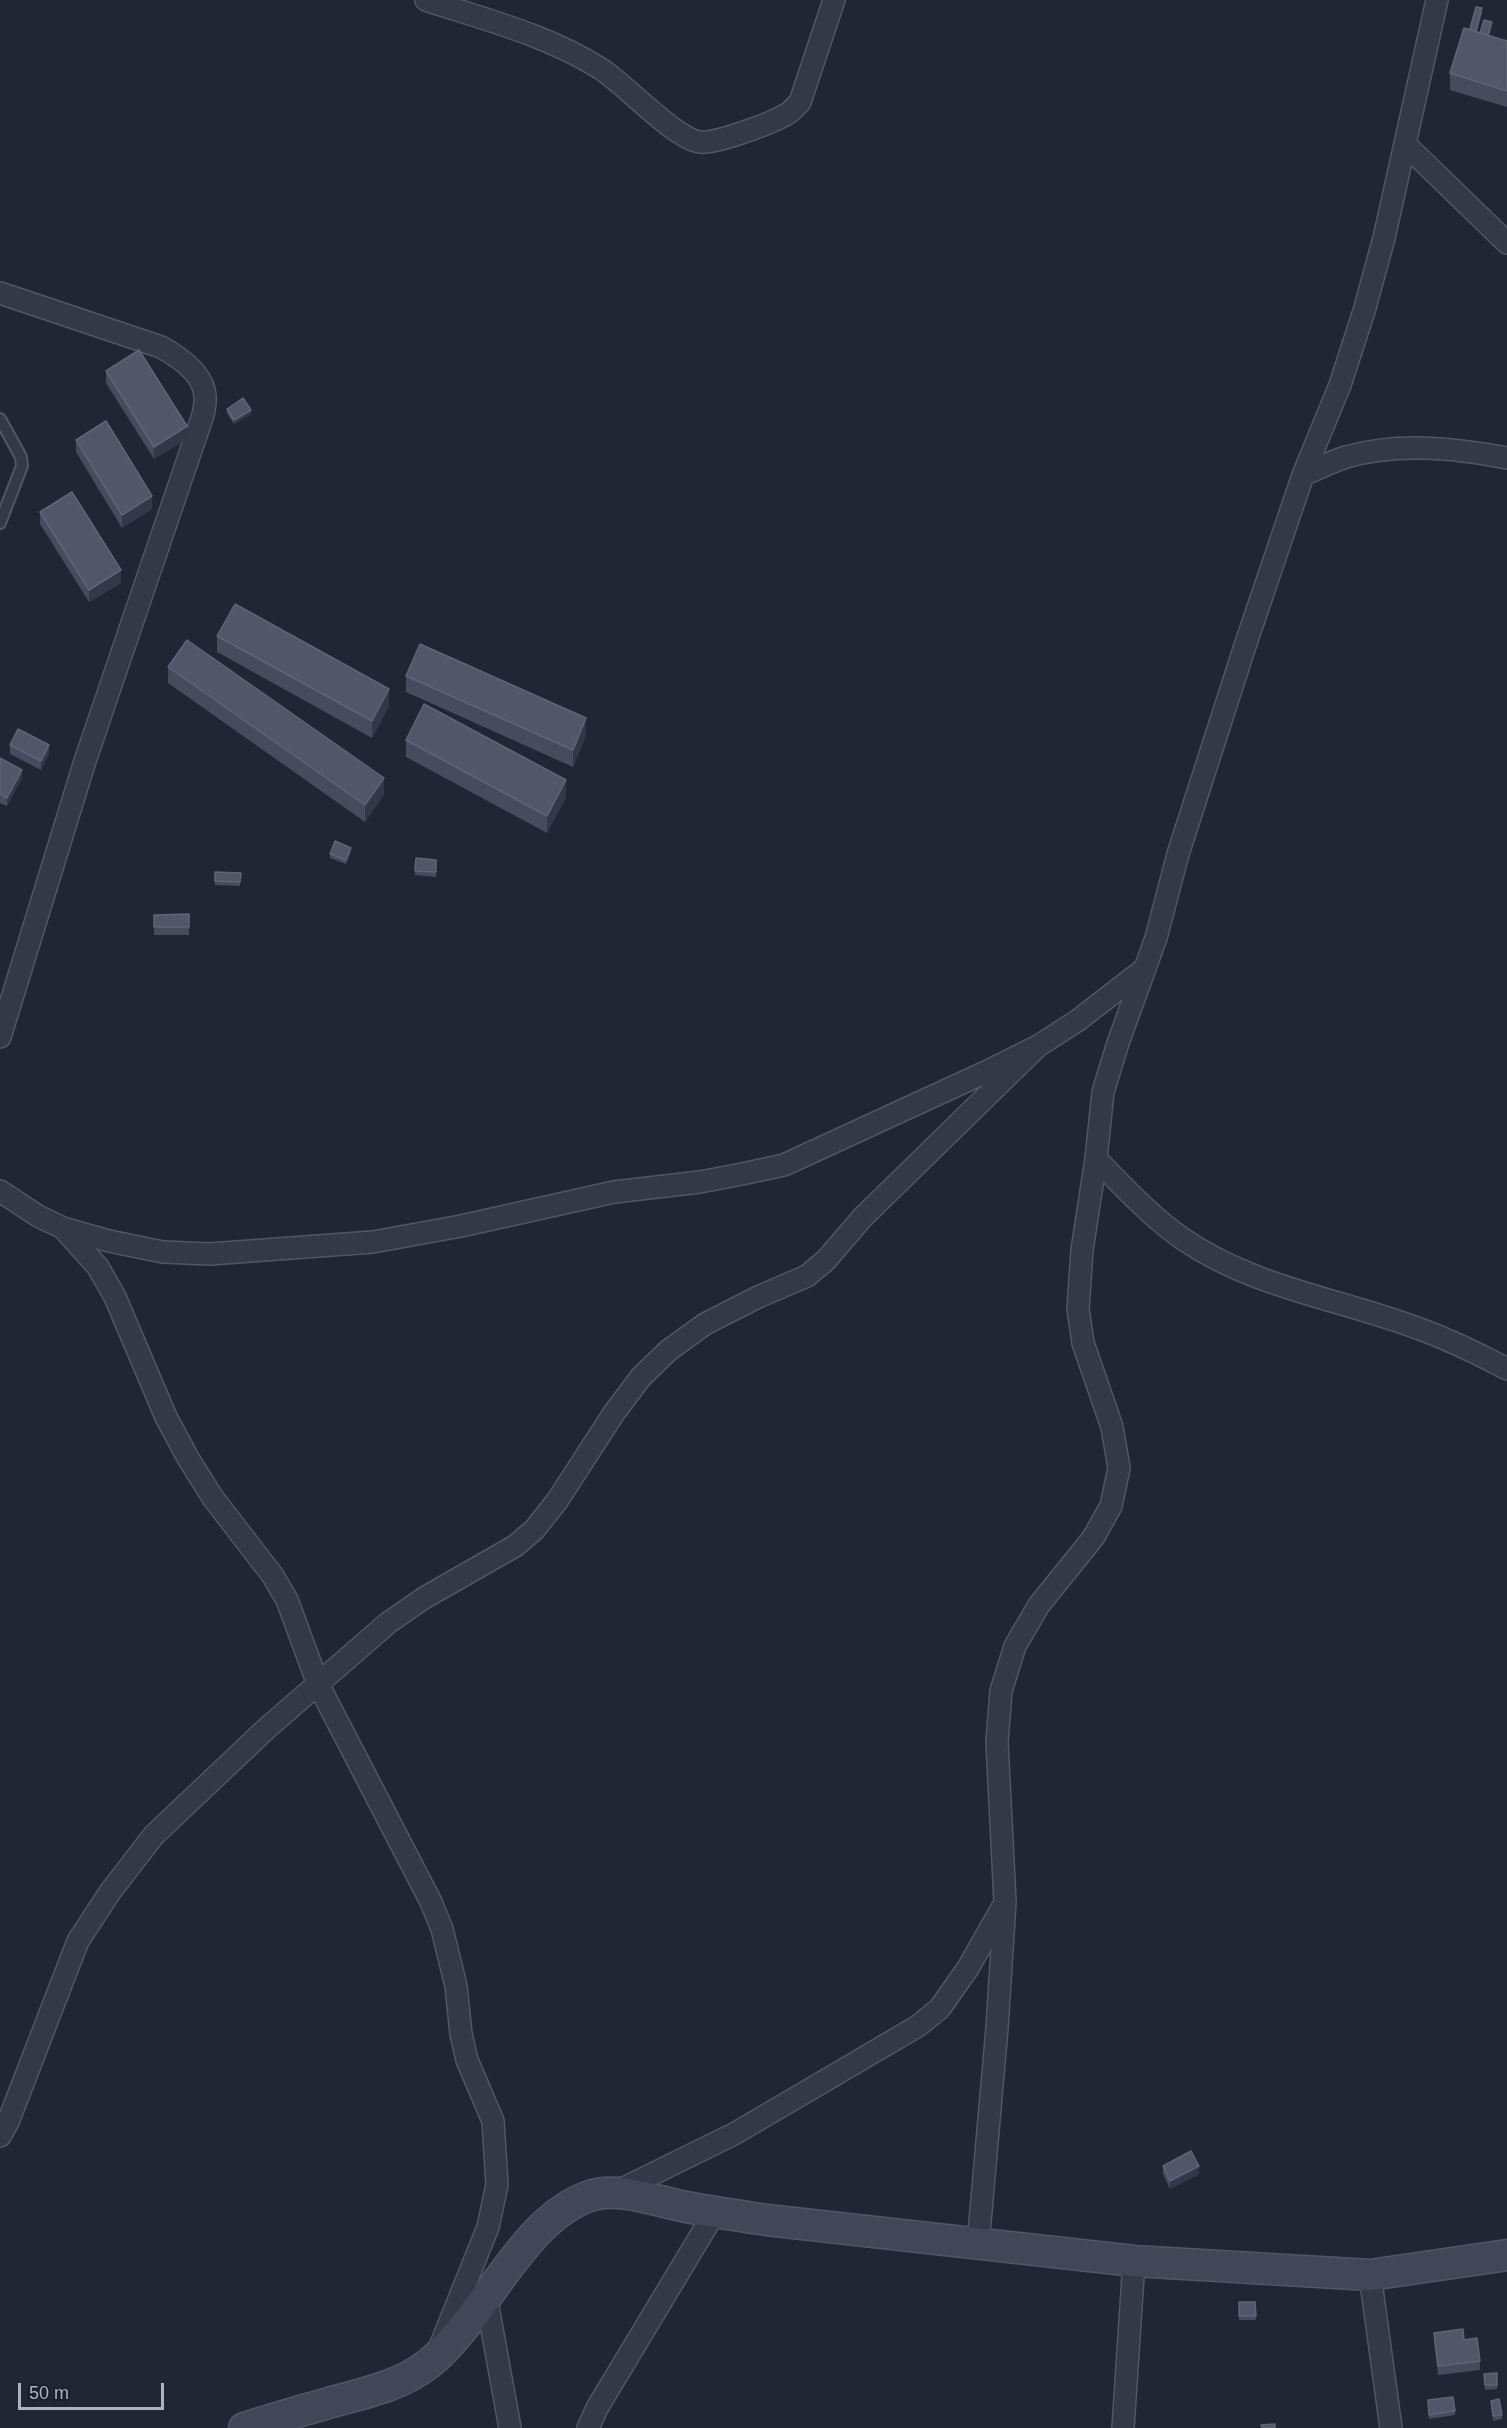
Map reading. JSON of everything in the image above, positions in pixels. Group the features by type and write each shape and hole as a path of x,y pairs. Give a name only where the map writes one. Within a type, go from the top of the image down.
{"street":[{"path":"426,0 544,39 625,85 690,140 702,142 717,141 790,113 800,102 834,0"},
{"path":"978,2245 997,2028 1005,1902 997,1742 1001,1691 1015,1646 1033,1615 1093,1538 1111,1506 1119,1468 1112,1427 1083,1343 1078,1309 1082,1250 1096,1159 1102,1092 1156,938 1192,810 1303,476 1340,385 1364,311 1406,145 1419,75 1437,0"},
{"path":"1406,145 1507,243"},
{"path":"0,293 161,348 175,355 199,378 206,394 203,415 85,761 0,1037"},
{"path":"1303,476 1344,458 1376,450 1407,448 1466,450 1507,458"},
{"path":"0,1191 38,1216 63,1228 109,1241 163,1252 210,1254 373,1242 461,1226 614,1192 711,1180 784,1165 888,1119 1038,1046 1077,1021 1143,970"},
{"path":"0,2136 8,2122 78,1941 110,1892 154,1834 388,1623 424,1598 515,1546 534,1530 557,1501 614,1413 641,1377 669,1350 705,1324 758,1297 807,1276 826,1260 863,1217 1038,1046"},
{"path":"1096,1159 1136,1199 1183,1239 1221,1261 1262,1280 1420,1329 1507,1368"},
{"path":"63,1228 98,1267 115,1297 166,1417 188,1458 213,1498 273,1576 287,1600 318,1684 431,1902 442,1929 451,1965 467,2060 493,2121 496,2163 495,2200 488,2228 436,2357"},
{"path":"616,2192 734,2134 918,2026 940,2008 957,1984 1005,1902"},
{"path":"244,2428 377,2390 406,2378 436,2357 459,2333 542,2226 570,2204 594,2194 616,2192 715,2212 978,2245 1134,2261 1370,2274 1507,2256"},
{"path":"588,2428 597,2408 715,2212"},
{"path":"1123,2428 1134,2261"},
{"path":"1370,2274 1391,2428"},
{"path":"486,2296 510,2428"}],"lane":[{"path":"0,419 21,457 22,466 0,523"}],"building":[{"path":"1476,7 1482,8 1476,31 1470,29"},
{"path":"1484,20 1492,22 1488,35 1480,33"},
{"path":"1464,28 1507,41 1507,91 1450,73"},
{"path":"139,350 187,426 154,447 106,371"},
{"path":"243,398 251,410 234,420 227,409"},
{"path":"106,421 152,496 122,515 76,440"},
{"path":"72,492 121,570 89,590 40,512"},
{"path":"235,604 389,689 372,721 217,636"},
{"path":"187,640 384,778 365,805 168,667"},
{"path":"420,644 586,718 573,750 406,676"},
{"path":"424,704 566,780 547,816 406,740"},
{"path":"18,729 49,745 41,761 10,745"},
{"path":"0,758 22,770 7,798 0,794"},
{"path":"335,841 351,848 346,860 330,854"},
{"path":"416,858 436,860 436,872 415,871"},
{"path":"215,872 241,873 240,882 215,881"},
{"path":"189,914 189,927 154,927 154,915"},
{"path":"1191,2151 1199,2166 1170,2181 1163,2166"},
{"path":"1239,2302 1255,2302 1256,2316 1239,2316"},
{"path":"1463,2329 1464,2340 1477,2338 1480,2361 1438,2366 1434,2333"},
{"path":"1497,2373 1497,2385 1485,2385 1484,2374"},
{"path":"1453,2397 1455,2411 1429,2415 1428,2400"},
{"path":"1499,2399 1502,2415 1493,2416 1491,2401"},
{"path":"1275,2424 1275,2428 1262,2428 1261,2425"}]}
